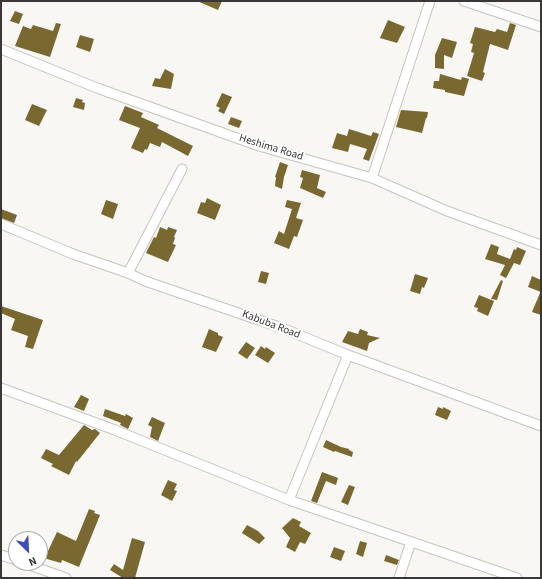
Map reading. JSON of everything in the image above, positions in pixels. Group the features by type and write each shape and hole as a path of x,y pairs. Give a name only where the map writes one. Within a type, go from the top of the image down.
{"street":[{"path":"372,178 430,1"},
{"path":"464,1 541,27"},
{"name":"Heshima Road","path":"1,49 97,88 259,146 372,178 447,211 541,245"},
{"path":"128,273 182,169"},
{"name":"Kabuba Road","path":"1,224 73,254 128,273 145,281 282,328 348,355 541,426"},
{"path":"290,500 348,355"},
{"path":"1,388 116,430 290,500 517,578"},
{"path":"399,578 411,542"},
{"path":"46,571 66,578"}],"building":[{"path":"197,1 222,1 218,10"},
{"path":"15,11 23,14 19,24 10,21"},
{"path":"388,20 405,27 397,43 380,38"},
{"path":"56,23 61,24 50,57 15,46 23,26 31,29 33,25 53,31"},
{"path":"510,23 516,25 508,50 490,44 483,72 485,73 482,81 467,76 474,53 471,52 473,44 470,43 475,27 495,32 497,29 507,32"},
{"path":"80,35 94,39 90,52 76,47"},
{"path":"442,38 457,42 452,58 444,55 444,69 435,68 435,55"},
{"path":"165,69 174,74 171,89 152,86 155,78 160,79"},
{"path":"440,74 461,80 462,77 469,79 464,96 433,88 434,81 439,81"},
{"path":"222,93 232,97 224,114 218,111 220,108 216,106"},
{"path":"76,98 83,100 82,102 85,103 84,110 73,107"},
{"path":"32,104 47,110 39,126 25,120"},
{"path":"125,106 143,113 141,117 159,125 157,128 193,146 188,156 162,142 160,147 150,143 147,150 145,149 143,153 131,148 140,128 119,120"},
{"path":"401,110 428,112 422,133 396,127"},
{"path":"231,117 242,121 239,128 228,124"},
{"path":"349,129 371,136 373,132 379,134 369,161 363,159 367,149 350,144 348,152 332,148 337,133 347,136"},
{"path":"280,162 288,165 282,189 275,186 275,177"},
{"path":"302,170 320,175 317,188 326,192 323,198 300,188 303,178 300,177"},
{"path":"207,198 221,205 215,220 197,213 201,202 205,203"},
{"path":"106,200 118,204 113,219 101,214"},
{"path":"287,200 301,203 296,218 303,220 297,237 294,236 289,249 274,243 279,231 284,234 292,209 285,207"},
{"path":"1,209 17,215 14,223 1,218"},
{"path":"160,227 167,230 168,227 177,230 173,244 176,245 168,262 146,253 154,237 156,238"},
{"path":"491,244 499,247 497,254 510,259 514,249 516,250 517,247 526,251 520,265 514,263 506,278 500,275 505,265 485,259"},
{"path":"261,271 269,273 266,284 258,282"},
{"path":"415,274 428,278 424,288 422,287 420,294 410,291"},
{"path":"532,276 541,280 541,292 528,287"},
{"path":"501,280 503,281 497,300 491,299"},
{"path":"541,293 541,315 532,312"},
{"path":"479,295 494,301 488,316 477,311 478,308 474,307"},
{"path":"1,306 43,320 33,349 25,347 28,336 11,330 15,319 1,313"},
{"path":"209,329 223,337 216,352 202,347"},
{"path":"360,329 368,332 367,335 380,338 369,343 367,351 342,342 348,331 358,334"},
{"path":"246,342 255,348 247,359 238,353"},
{"path":"261,346 265,349 266,347 275,353 268,363 255,355"},
{"path":"81,395 89,399 84,411 74,407"},
{"path":"438,407 443,409 443,407 451,411 447,420 435,415"},
{"path":"105,409 125,416 126,414 133,418 128,429 120,425 121,423 103,416"},
{"path":"152,417 165,423 158,441 150,437 152,427 148,425"},
{"path":"84,425 92,430 95,429 100,433 77,462 76,461 69,475 51,466 53,464 41,458 46,449 59,455"},
{"path":"326,440 349,449 353,452 352,457 323,447"},
{"path":"322,472 338,478 336,485 326,481 317,503 311,501"},
{"path":"168,480 177,484 174,490 177,491 172,501 161,495"},
{"path":"349,485 355,487 348,505 341,502"},
{"path":"89,509 95,511 94,513 100,515 79,567 62,560 61,563 48,559 48,551 57,532 76,541"},
{"path":"293,518 301,522 299,526 311,533 305,544 300,542 295,552 286,547 290,538 282,528"},
{"path":"247,525 258,531 265,538 259,544 242,533"},
{"path":"132,538 145,542 135,578 123,578 110,570 114,564 123,570"},
{"path":"360,541 367,543 363,557 356,554"},
{"path":"334,547 345,551 341,561 330,557"},
{"path":"386,555 399,560 397,565 384,561"}]}
